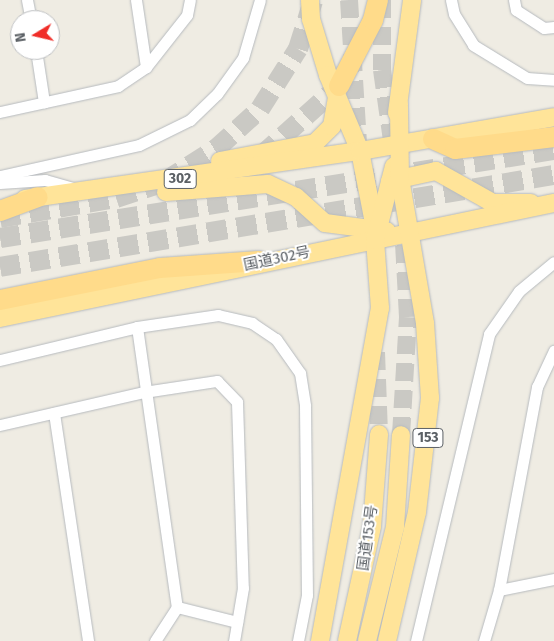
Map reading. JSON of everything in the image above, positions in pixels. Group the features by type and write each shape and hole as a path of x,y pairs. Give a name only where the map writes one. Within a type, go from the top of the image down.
{"highway":[{"name":"153","path":"310,0 311,19 360,151 373,210 371,233 380,308 320,641"},
{"path":"338,91 373,20 378,0"},
{"name":"153","path":"371,233 390,178 396,146 399,103 412,0"},
{"name":"302","path":"146,184 177,168 315,143 332,126 338,91"},
{"name":"302","path":"0,204 84,190 146,184 396,146 425,139 554,117"},
{"path":"425,139 454,149 554,138"},
{"path":"360,151 390,178"},
{"name":"302","path":"390,178 436,171 493,203 554,202"},
{"name":"153","path":"373,210 390,178"},
{"name":"153","path":"387,641 429,434 429,358 406,234 390,178"},
{"name":"302","path":"84,190 136,195 268,184 296,197 325,222 371,233"},
{"path":"0,211 38,197"},
{"name":"国道302号","path":"0,318 259,261 343,245 371,233 406,234 554,202"},
{"path":"0,300 160,268 259,261"},
{"name":"国道153号","path":"347,641 372,526 379,434"},
{"name":"国道153号","path":"368,641 395,527 401,435"}],"street":[{"path":"136,0 146,68"},
{"path":"0,112 118,86 146,68 187,14 190,0"},
{"path":"0,176 139,145 190,120 217,94 243,58 260,0"},
{"path":"300,0 311,19"},
{"path":"451,0 454,14 473,45 527,78 554,80"},
{"path":"514,0 516,10 544,28 554,26"},
{"path":"38,60 44,102"},
{"path":"0,183 46,180 84,190"},
{"path":"416,641 489,334 519,291 554,262"},
{"path":"0,360 137,327 218,315 252,323 276,339 300,373 308,509 307,595 298,641"},
{"path":"137,327 144,392 177,607 155,641"},
{"path":"484,641 499,590 537,387 554,351"},
{"path":"0,425 144,392 217,381 238,402 243,514 242,588 234,641"},
{"path":"54,413 88,641"},
{"path":"499,590 554,579"},
{"path":"177,607 237,622"}],"tunnel":[{"path":"349,0 358,144"},
{"path":"382,0 382,70 394,154"},
{"path":"0,218 116,198 164,182 216,149 260,109 298,49 313,1"},
{"path":"261,156 339,86"},
{"path":"0,238 554,150"},
{"path":"0,267 554,175"},
{"path":"401,435 408,317 404,242"},
{"path":"376,352 379,434"}]}
